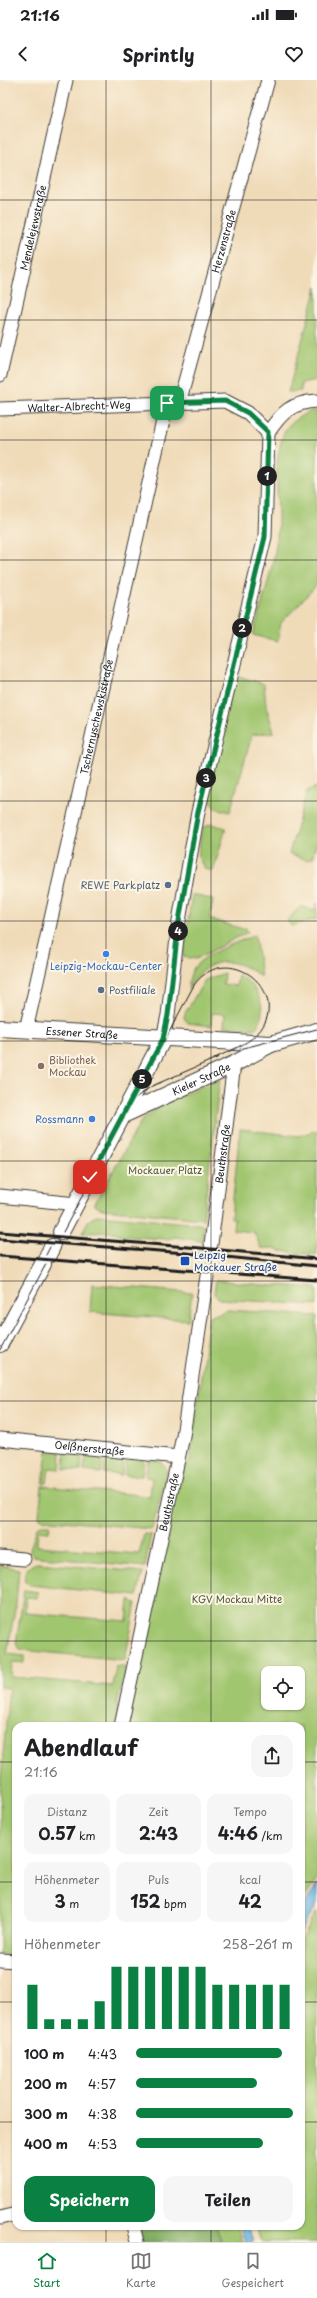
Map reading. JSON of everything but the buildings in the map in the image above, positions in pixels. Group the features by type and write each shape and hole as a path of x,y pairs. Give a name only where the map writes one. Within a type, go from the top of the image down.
{"main road":[{"name":"Essener Straße","path":"0,1028 163,1039"},
{"name":"Kieler Straße","path":"127,1113 234,1064 271,1044 317,1031"},
{"name":"Kieler Straße","path":"163,1039 271,1044"},
{"path":"61,1232 127,1113 163,1039"},
{"path":"0,1344 48,1255"}],"street":[{"name":"Mendelejewstraße","path":"0,375 66,80"},
{"name":"Herzenstraße","path":"173,403 268,80"},
{"name":"Walter-Albrecht-Weg","path":"0,409 225,401 248,413 268,432"},
{"path":"163,1039 168,1015 179,921 198,812 265,537 268,432 279,415 292,405 317,401"},
{"name":"Tschernyschewskistraße","path":"26,1030 173,403"},
{"name":"Beuthstraße","path":"211,1244 234,1064"},
{"path":"0,1196 76,1204"},
{"name":"Beuthstraße","path":"122,1722 178,1457 207,1276"},
{"name":"Oelßnerstraße","path":"0,1439 178,1457"},
{"path":"0,1557 24,1558"},
{"path":"0,1960 12,1961"},
{"path":"0,2218 12,2215"},
{"path":"134,2230 137,2242"}],"green space":[{"path":"317,287 317,380 301,383 301,391 288,392"},
{"path":"311,411 317,411 317,585 281,623 278,641 253,635 268,580 277,538 277,463 281,442 288,426 296,419"},
{"path":"241,677 264,684 266,706 274,732 252,735 230,812 215,808 207,796 232,686"},
{"path":"317,787 317,842 312,858 306,860 289,854 307,791"},
{"path":"211,824 226,828 213,871 205,869 198,857 202,828"},
{"path":"192,894 213,900 210,919 243,929 245,927 248,932 196,959 183,957"},
{"path":"317,903 317,919 291,926 287,920 301,906 314,911"},
{"path":"255,935 261,977 240,965 230,962 220,962 211,965 203,971 195,979 188,990 192,971 202,960 229,945"},
{"path":"224,973 223,984 236,986 238,975 251,984 256,991 262,1007 262,1015 260,1022 255,1029 224,1027 225,1014 212,1013 211,1026 188,1023 184,1018 185,1013 205,980"},
{"name":"Mockauer Platz","path":"220,1079 203,1219 102,1209 94,1205 140,1123 148,1115 157,1108 177,1097"},
{"path":"240,1129 299,1136 317,1130 317,1255 280,1251 275,1248 261,1248 254,1232 233,1230 234,1219 231,1218"},
{"path":"97,1215 199,1224 204,1226 202,1241 175,1237 167,1239 121,1236 114,1232 82,1233 88,1221"},
{"path":"216,1280 273,1286 317,1288 317,1305 219,1299 214,1294"},
{"path":"92,1284 192,1293 188,1320 90,1312"},
{"name":"KGV Mockau Mitte","path":"228,1310 317,1316 317,1879 305,1898 305,1722 128,1722 156,1578 160,1575 170,1515 174,1498 184,1470 190,1460 209,1317"},
{"path":"47,1451 61,1452 60,1469 49,1468 47,1483 43,1484"},
{"path":"65,1452 82,1454 81,1471 64,1469"},
{"path":"86,1454 103,1456 101,1473 84,1471"},
{"path":"106,1456 123,1458 122,1475 104,1473"},
{"path":"126,1458 144,1460 142,1476 125,1475"},
{"path":"148,1460 160,1461 166,1467 166,1476 152,1529 41,1519 39,1516 42,1486 150,1496 152,1478 146,1477"},
{"path":"42,1525 50,1525 49,1531 38,1530 37,1546 139,1554 144,1534 151,1535 145,1567 32,1556 30,1550 37,1527"},
{"path":"37,1563 143,1572 137,1596 30,1585 25,1581 25,1574 29,1567"},
{"path":"0,1565 19,1569 16,1603 7,1654 24,1656 24,1663 12,1662 11,1677 113,1686 116,1666 125,1667 127,1670 116,1706 119,1707 117,1722 12,1722 12,1955 0,1954 0,1790 9,1688 0,1687"},
{"path":"24,1590 38,1592 37,1598 26,1597 25,1613 127,1621 129,1600 136,1603 125,1660 21,1650 16,1644"},
{"path":"317,1911 317,2242 261,2242 256,2230 305,2230 305,1934"},
{"path":"139,2230 218,2230 222,2242 141,2242"},
{"path":"217,2230 238,2230 242,2242 221,2242"}],"water":[{"path":"317,1884 317,1904 305,1925 305,1904"},
{"path":"241,2230 249,2230 253,2242 245,2242"}],"tunnel":[{"path":"207,1276 211,1244"}],"tram line":[{"path":"63,1232 194,985 208,972 224,967 239,969 252,977 263,989 268,1003 267,1018 253,1038 237,1048 215,1058"},
{"path":"240,1049 317,1029"},
{"path":"135,1098 152,1086 219,1057"},
{"path":"46,1255 50,1247"},
{"path":"0,1350 46,1264"}],"railway":[{"path":"0,1232 317,1259"},
{"path":"0,1239 186,1253 317,1266"},
{"path":"0,1256 317,1280"}],"place":[{"name":"REWE Parkplatz","path":"168,885"},
{"name":"Leipzig-Mockau-Center","path":"106,954"},
{"name":"Postfiliale","path":"101,990"},
{"name":"Bibliothek Mockau","path":"41,1066"},
{"name":"Rossmann","path":"92,1119"},
{"name":"Leipzig Mockauer Straße","path":"185,1261"}],"route":[{"path":"90,1177 163,1039 166,1029 179,921 198,812 265,537 268,432 248,413 225,401 167,403"}]}
